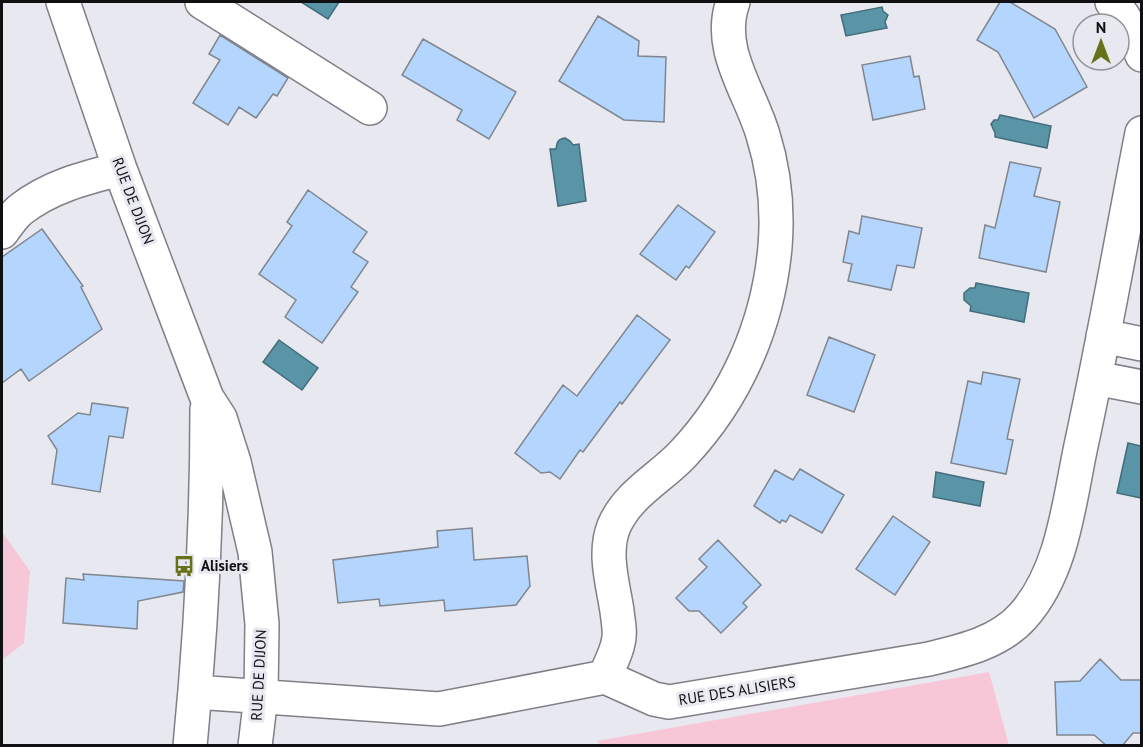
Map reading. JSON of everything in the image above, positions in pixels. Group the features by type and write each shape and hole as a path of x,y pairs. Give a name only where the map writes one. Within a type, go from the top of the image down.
{"street":[{"name":"RUE DE DIJON","path":"63,2 120,169 207,398 220,418 234,462 255,552 262,624 261,696 255,746"},
{"path":"202,2 370,108"},
{"path":"195,692 439,709 605,676 618,643 618,622 609,560 613,529 627,502 681,456 725,400 758,330 769,288 776,226 771,167 759,122 730,52 727,25 733,2"},
{"path":"1112,2 1125,18 1142,55"},
{"name":"RUE DES ALISIERS","path":"605,676 654,699 677,701 970,649 1005,631 1021,618 1034,603 1052,572 1095,378 1142,133"},
{"path":"2,232 18,212 41,195 74,181 120,169"},
{"path":"1103,336 1142,344"},
{"path":"1095,378 1142,387"},
{"name":"RUE DE DIJON","path":"190,746 207,511 207,398"}],"shaded area":[{"path":"2,532 30,571 24,643 2,660"},
{"path":"989,672 1009,745 601,746 597,741"}],"water":[{"path":"301,2 339,2 328,19"},
{"path":"882,7 888,15 885,22 887,28 846,36 841,15"},
{"path":"1000,115 1051,126 1047,148 995,137 991,124 994,120 998,120"},
{"path":"565,138 573,145 579,144 586,201 558,206 550,149 556,149 558,141"},
{"path":"976,283 1029,293 1024,322 970,311 971,306 964,300 964,293 970,288 975,288"},
{"path":"279,340 318,368 302,390 263,362"},
{"path":"1128,443 1141,446 1141,498 1117,493"},
{"path":"936,472 984,482 980,506 933,497"}],"building":[{"path":"1000,2 1010,2 1055,29 1071,58 1071,72 1079,72 1087,87 1034,118 998,52 977,40"},
{"path":"598,16 639,41 638,56 666,57 664,122 624,120 559,81"},
{"path":"220,35 288,78 277,96 273,94 256,118 239,107 228,125 193,103 220,60 209,54"},
{"path":"423,39 516,92 489,139 457,120 462,110 402,75"},
{"path":"910,56 914,77 919,76 925,109 873,120 862,65"},
{"path":"1010,162 1041,168 1034,196 1060,202 1046,272 979,258 985,225 995,228"},
{"path":"308,190 367,232 353,252 368,262 351,287 358,292 322,343 285,317 296,300 259,274 292,226 287,222"},
{"path":"678,205 715,232 689,268 686,266 676,280 640,254"},
{"path":"862,216 922,228 914,268 897,265 891,290 848,281 852,264 843,262 849,231 859,234"},
{"path":"42,229 83,286 81,287 102,329 29,381 21,369 2,383 2,257"},
{"path":"637,315 670,340 583,452 580,450 560,479 550,472 541,473 515,453 563,385 577,396"},
{"path":"829,337 875,355 854,412 807,395"},
{"path":"983,372 1020,379 1007,439 1013,440 1006,474 951,463 968,381 981,384"},
{"path":"92,403 128,408 123,438 109,436 100,492 52,484 57,450 48,436 78,413 90,415"},
{"path":"800,469 844,495 822,533 790,515 786,522 782,520 780,523 754,506 775,470 793,480"},
{"path":"893,516 930,542 895,595 856,569"},
{"path":"472,528 474,560 527,556 530,586 516,605 445,611 444,600 380,606 379,599 338,603 333,560 438,547 437,531"},
{"path":"718,540 761,585 743,603 747,607 721,633 699,611 689,611 676,598 707,567 699,559"},
{"path":"83,574 184,581 183,592 138,601 137,629 63,623 66,578 84,580"},
{"path":"1100,659 1121,680 1142,680 1142,733 1133,733 1122,746 1107,746 1094,735 1057,735 1055,682 1080,681"}],"place":[{"name":"Alisiers","path":"184,566"}]}
